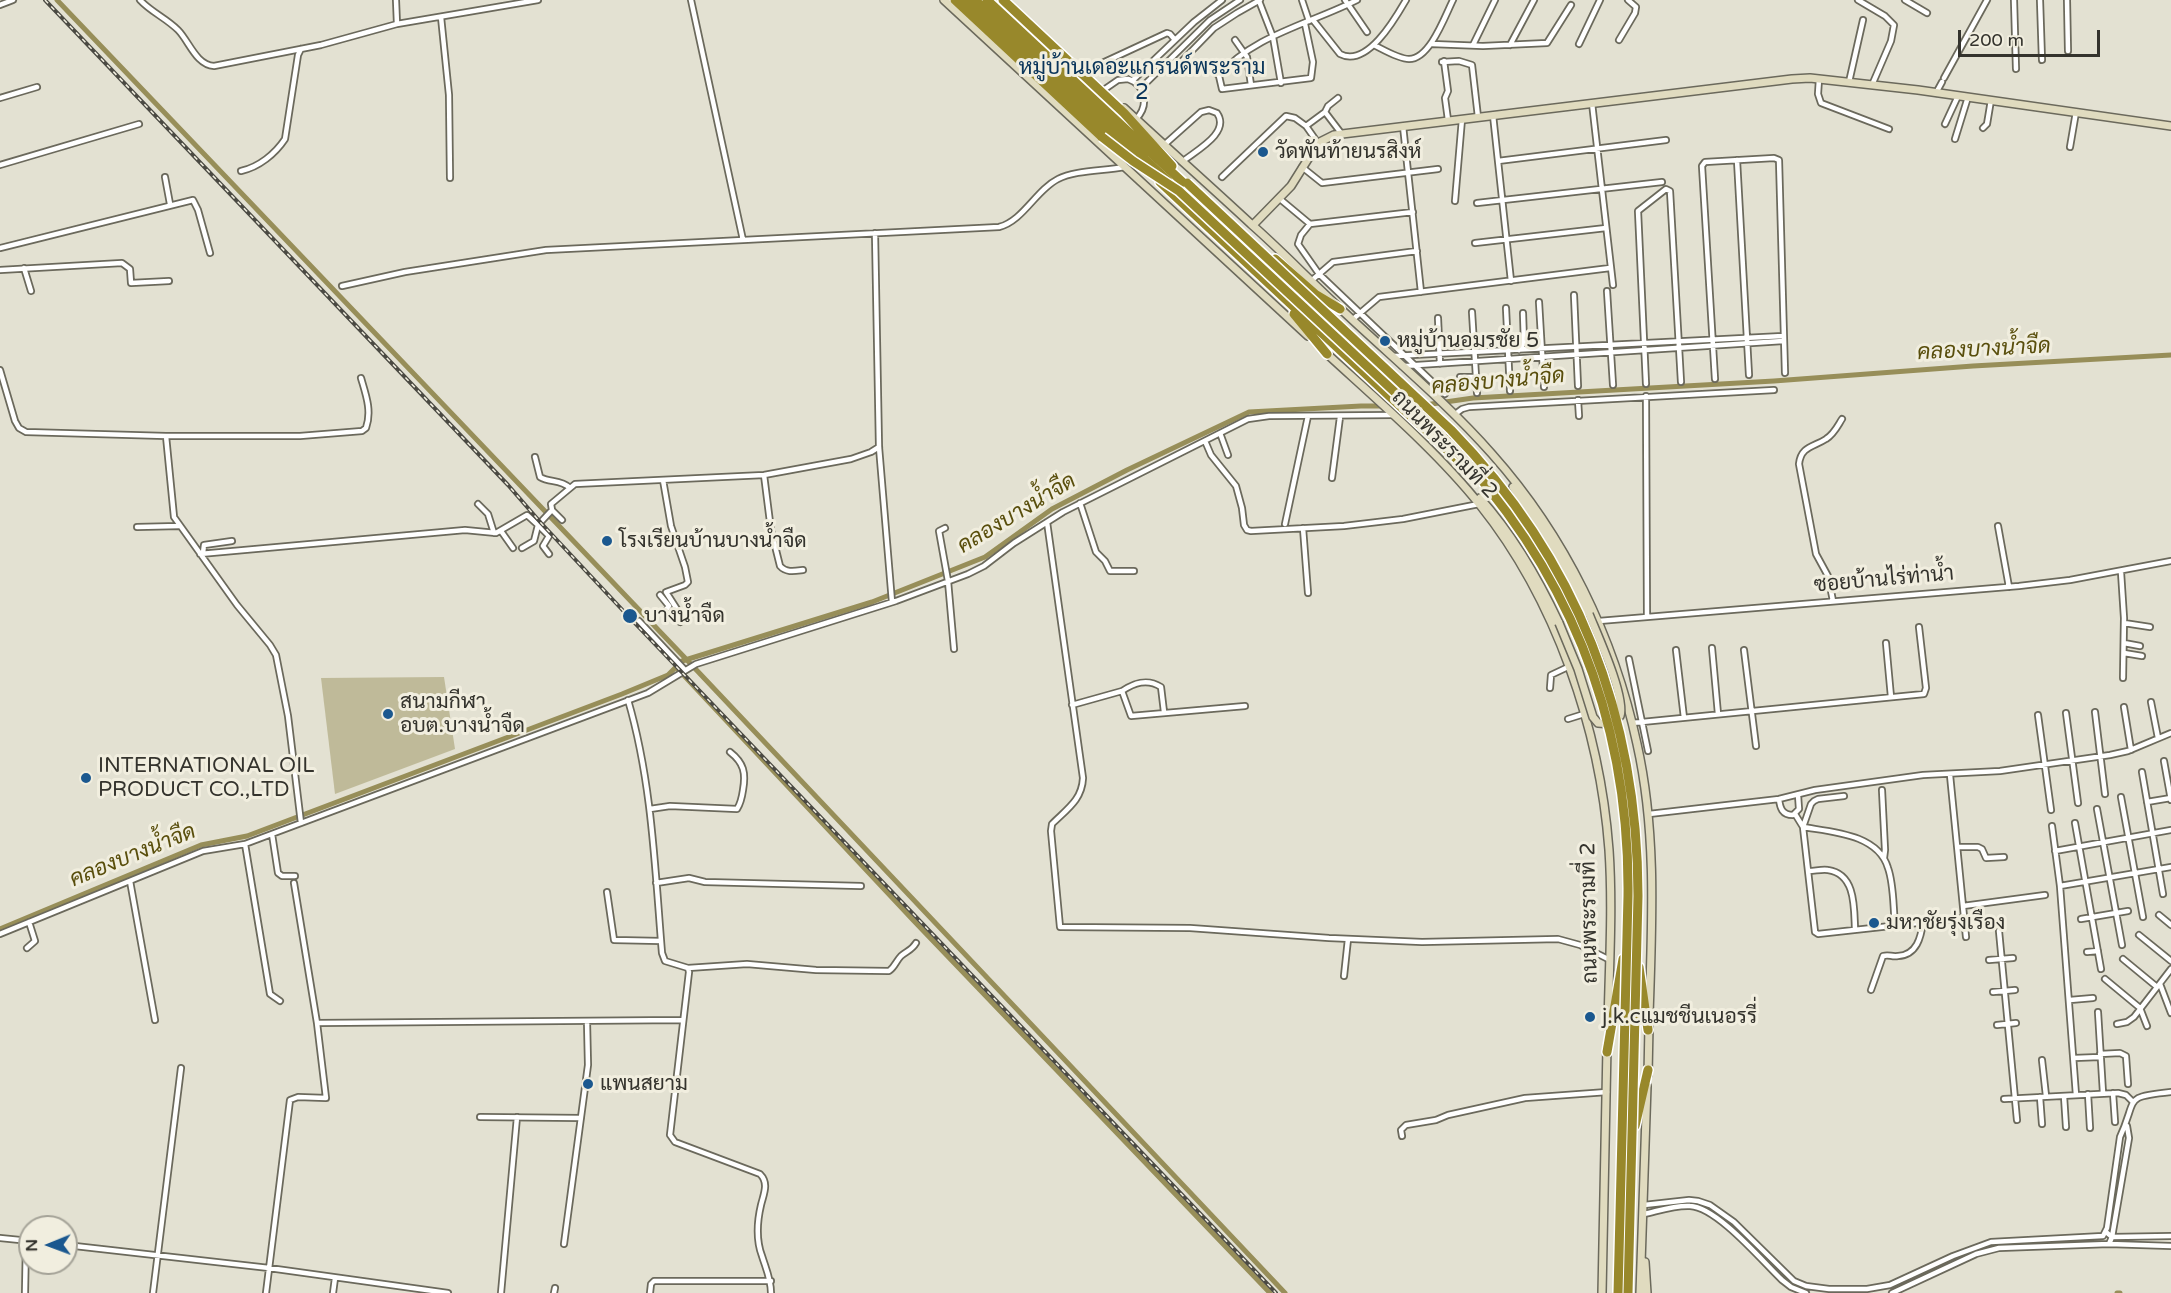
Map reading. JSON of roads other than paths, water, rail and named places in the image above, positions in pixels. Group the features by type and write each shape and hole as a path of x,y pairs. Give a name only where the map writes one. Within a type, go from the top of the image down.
{"highway":[{"path":"955,0 1102,137 1133,161 1179,191"},
{"name":"ถนนพระรามที่ 2","path":"965,0 1463,465 1511,521 1554,590 1584,656 1608,731 1620,803 1625,852 1616,1293"},
{"path":"975,0 1427,422 1479,475 1512,517 1561,597 1585,653 1613,744 1622,792 1628,854 1616,1293"},
{"path":"989,0 1440,419 1476,456 1518,508 1544,547 1574,602 1592,641 1608,686 1624,748 1634,809 1638,896 1629,1293"},
{"name":"ถนนพระรามที่ 2","path":"989,0 1456,436 1525,516 1573,596 1595,645 1619,719 1633,793 1639,846 1629,1293"},
{"path":"1003,0 1135,123 1187,183"},
{"path":"1256,251 1264,252 1274,258 1315,294 1340,309"},
{"path":"1249,265 1327,354"},
{"path":"1607,1052 1623,959"},
{"path":"1638,959 1648,1030"},
{"path":"1634,1131 1648,1070"}],"main road":[{"name":"ถนนพระรามที่ 2","path":"944,0 1447,468 1479,504 1513,551 1539,596 1549,617 1584,714 1601,787 1609,849 1610,960 1602,1293"},
{"name":"ถนนพระรามที่ 2","path":"1010,0 1452,412 1508,472 1544,522 1584,590 1599,621 1620,679 1632,723 1649,814 1652,894 1640,1293"},
{"path":"1253,225 1280,199 1318,142 1341,133 1792,79 1848,82 2171,126"},
{"path":"1447,468 1477,496 1503,526 1535,575 1578,669 1593,717 1598,723 1611,724 1620,716 1622,706 1589,614 1547,536 1480,441"},
{"path":"1643,1235 1647,1293"}],"street":[{"path":"0,5 13,0"},
{"path":"140,0 147,8 176,28 206,65 220,66 301,49 397,24 538,0"},
{"path":"396,0 397,24"},
{"path":"692,0 743,240"},
{"path":"1133,80 1211,7 1222,0"},
{"path":"1141,88 1210,20 1240,0"},
{"path":"1180,62 1214,28 1259,0 1274,37 1281,83"},
{"path":"1208,65 1219,76 1222,89 1311,78 1313,62 1309,22 1302,0"},
{"path":"1219,76 1243,53 1346,2 1357,0"},
{"path":"1309,22 1344,56 1354,56 1374,45 1395,19 1406,0"},
{"path":"1374,45 1411,59 1424,52 1431,44 1453,0"},
{"path":"1473,45 1495,0"},
{"path":"1510,45 1534,0"},
{"path":"1579,44 1600,0"},
{"path":"1619,40 1635,13 1636,7 1628,0"},
{"path":"1858,0 1885,16 1894,26 1891,41 1872,85"},
{"path":"1905,0 1927,13"},
{"path":"2014,0 2016,69"},
{"path":"2040,0 2042,60"},
{"path":"2067,0 2068,51"},
{"path":"1346,2 1367,32"},
{"path":"1936,93 1985,2"},
{"path":"1431,44 1536,45 1550,42 1571,5"},
{"path":"441,16 449,95 450,178"},
{"path":"1848,82 1863,20"},
{"path":"1098,65 1167,33 1175,40"},
{"path":"1235,40 1247,57 1251,85"},
{"path":"241,171 253,168 279,148 285,139 298,55 301,49"},
{"path":"1448,120 1445,97 1448,91 1443,61 1459,61 1472,65 1478,117"},
{"path":"1819,79 1818,94 1821,103 1889,129"},
{"path":"1105,89 1118,80 1133,80 1141,88 1145,100 1143,110 1136,119"},
{"path":"0,98 37,87"},
{"path":"1945,124 1958,96"},
{"path":"1955,139 1968,97"},
{"path":"1306,126 1325,112 1328,106 1338,98"},
{"path":"1983,128 1987,124 1991,100"},
{"path":"1592,103 1613,285"},
{"path":"1164,145 1200,112 1209,110 1217,113 1221,126 1216,135 1182,162"},
{"path":"1325,112 1341,133"},
{"path":"2070,147 2076,112"},
{"path":"1493,115 1511,280"},
{"path":"1222,177 1284,117 1295,118 1306,126 1318,142"},
{"path":"1455,201 1462,118"},
{"path":"0,165 139,124"},
{"path":"1403,126 1422,291"},
{"path":"1498,161 1666,140"},
{"path":"1715,379 1702,165 1705,162 1776,158 1780,162 1785,373"},
{"path":"1737,160 1749,375"},
{"path":"342,286 405,272 546,250 1004,226 1049,184 1059,178 1124,167"},
{"path":"1302,167 1322,183 1438,169"},
{"path":"165,177 170,204"},
{"path":"1477,203 1662,182"},
{"path":"1646,384 1638,211 1666,189 1670,191 1681,382"},
{"path":"1280,199 1310,224"},
{"path":"0,248 190,200 195,202 210,253"},
{"path":"1413,212 1310,224 1301,235 1298,244 1319,274 1445,393"},
{"path":"1475,243 1606,228"},
{"path":"875,233 879,447 891,601"},
{"path":"1311,281 1333,262 1417,251"},
{"path":"0,270 122,263 130,269 131,283 169,281"},
{"path":"24,268 31,291"},
{"path":"1352,320 1379,297 1611,268"},
{"path":"1607,291 1613,385"},
{"path":"1574,295 1578,386"},
{"path":"1539,302 1544,387"},
{"path":"1506,308 1510,391"},
{"path":"1472,312 1477,393"},
{"path":"1519,350 1524,343 1523,313"},
{"path":"1438,318 1440,364"},
{"path":"1402,366 1713,346 1783,338"},
{"path":"1390,356 1426,356 1679,341 1747,341"},
{"path":"1426,356 1427,365"},
{"path":"0,370 15,421 19,428 26,432 166,436 300,436 362,431 369,420 369,408 361,378"},
{"path":"1460,377 1476,377"},
{"path":"1452,412 1469,407 1774,390"},
{"path":"1646,396 1647,617"},
{"path":"1578,400 1579,416"},
{"path":"0,934 203,851 244,844 654,691 696,664 891,601 984,566 1047,522 1080,503 1253,418 1391,414"},
{"path":"1285,524 1308,416"},
{"path":"1332,478 1340,417"},
{"path":"1833,601 1828,576 1816,554 1799,464 1802,452 1825,440 1842,419"},
{"path":"1220,433 1228,455"},
{"path":"166,436 172,511 180,526 237,605 276,655 288,716 301,821"},
{"path":"1204,441 1236,486 1245,528 1257,532 1403,519 1479,504"},
{"path":"522,548 534,541 538,525 551,512 552,502 575,484 764,475 851,459 879,447"},
{"path":"535,457 540,477 545,480 561,481 570,488"},
{"path":"764,475 771,530 780,566 790,572 803,570"},
{"path":"656,600 660,595 688,582 671,526 663,480"},
{"path":"1080,503 1096,552 1105,561 1110,571 1134,571"},
{"path":"478,504 488,514 494,533"},
{"path":"551,512 562,520"},
{"path":"201,553 465,530 494,533 528,515 549,536 543,546 549,554"},
{"path":"1047,522 1083,777 1083,786 1073,805 1052,824 1060,927 1190,928 1422,942 1558,939 1580,945 1610,960"},
{"path":"137,527 180,526"},
{"path":"1998,526 2009,587"},
{"path":"945,528 939,531 954,649"},
{"path":"1303,528 1308,593"},
{"path":"501,531 513,548"},
{"path":"201,553 204,545 232,541"},
{"name":"ซอยบ้านไร่ท่าน้ำ","path":"1599,621 2009,587 2121,572 2171,561"},
{"path":"2121,572 2124,622 2123,678"},
{"path":"666,592 682,616 680,622"},
{"path":"660,595 669,606 665,611"},
{"path":"639,621 684,669"},
{"path":"2124,622 2150,627"},
{"path":"1632,723 1920,695 1925,691 1919,627"},
{"path":"1886,643 1891,697"},
{"path":"2124,643 2139,646"},
{"path":"1712,648 1719,714"},
{"path":"1676,650 1683,718"},
{"path":"1744,650 1756,746"},
{"path":"2124,653 2142,656"},
{"path":"1629,659 1648,751"},
{"path":"1550,688 1551,675 1568,667"},
{"path":"1072,705 1122,691 1140,682 1157,684 1161,687 1164,712"},
{"path":"1122,691 1131,716 1245,706"},
{"path":"628,700 646,777 656,883 657,941 665,961 688,968 747,964 816,970 889,971 916,943"},
{"path":"2151,702 2158,738"},
{"path":"2124,707 2131,750"},
{"path":"2095,712 2105,794"},
{"path":"2066,713 2078,803"},
{"path":"1568,718 1584,714"},
{"path":"2038,715 2051,810"},
{"path":"1649,814 1779,799 1833,788 1923,776 2000,771 2101,756 2131,750 2171,733"},
{"path":"650,809 670,806 737,809 745,769 739,759 730,752"},
{"path":"2147,802 2171,799 2164,761"},
{"path":"2142,772 2163,894"},
{"path":"1950,775 1966,936"},
{"path":"1882,790 1884,858 1890,875 1895,924"},
{"path":"1779,799 1782,811 1788,815 1795,814 1800,806 1798,795"},
{"path":"1803,827 1814,801 1844,796"},
{"path":"2121,797 2144,917"},
{"path":"2097,809 2122,945"},
{"path":"1795,814 1803,827 1815,932 1818,934 1964,918"},
{"path":"2075,823 2101,969"},
{"path":"2052,826 2060,886 2076,1095"},
{"path":"1803,827 1844,833 1870,846 1884,858"},
{"path":"2055,851 2171,830"},
{"path":"272,834 278,873 282,876 295,876"},
{"path":"244,844 270,994 280,1001"},
{"path":"1958,847 1978,847 1982,849 1986,858 2004,857"},
{"path":"2060,886 2171,867"},
{"path":"1809,871 1829,870 1839,874 1849,884 1853,893 1855,929"},
{"path":"656,883 689,878 705,882 861,886"},
{"path":"130,881 155,1020"},
{"path":"266,1293 290,1100 298,1097 326,1098 317,1023 294,883"},
{"path":"607,892 614,940 657,941"},
{"path":"1964,906 2045,895"},
{"path":"2081,919 2128,911"},
{"path":"2159,915 2171,925"},
{"path":"27,948 35,941 29,922"},
{"path":"1870,990 1883,956 1899,956 1913,949 1921,938 1923,922"},
{"path":"1999,932 2018,1120"},
{"path":"2139,935 2171,961"},
{"path":"1344,976 1348,939"},
{"path":"2087,952 2098,951"},
{"path":"1989,960 2013,958"},
{"path":"2123,959 2159,986 2171,1012"},
{"path":"688,968 690,978 680,1020 669,1135 675,1142 760,1174 765,1179 766,1186 758,1226 759,1245 771,1293"},
{"path":"2117,1024 2130,1020 2171,969"},
{"path":"2105,980 2140,1008 2147,1026"},
{"path":"1993,992 2015,990"},
{"path":"2070,1000 2093,998"},
{"path":"2098,1012 2103,1093"},
{"path":"317,1023 680,1020"},
{"path":"564,1244 588,1065 587,1021"},
{"path":"1997,1025 2016,1023"},
{"path":"2074,1058 2120,1053 2126,1056 2128,1084"},
{"path":"2042,1060 2042,1124"},
{"path":"153,1293 182,1068"},
{"path":"1402,1136 1401,1130 1406,1125 1436,1120 1483,1107 1525,1098 1607,1092"},
{"path":"2109,1244 2104,1234 2120,1137 2126,1126 2128,1111 2133,1102 2142,1096 2171,1092"},
{"path":"2004,1099 2113,1093 2126,1095 2133,1102"},
{"path":"2113,1093 2115,1122"},
{"path":"2088,1094 2090,1128"},
{"path":"2064,1096 2066,1127"},
{"path":"480,1117 581,1118"},
{"path":"501,1293 517,1117"},
{"path":"2109,1244 2127,1153 2129,1138 2126,1126"},
{"path":"2118,1152 2127,1153"},
{"path":"1694,1204 1714,1217 1749,1246 1782,1280 1791,1287 1806,1293"},
{"path":"1644,1205 1710,1205 1726,1214 1794,1281 1819,1288 1867,1289 1890,1285 1991,1242 2104,1234 2112,1237 2171,1236"},
{"path":"1644,1214 1673,1205"},
{"path":"2164,1246 2165,1236"},
{"path":"0,1238 18,1240"},
{"path":"2012,1240 2013,1247"},
{"path":"1892,1293 1976,1254 1999,1248 2105,1246 2109,1244 2171,1246"},
{"path":"78,1246 448,1293"},
{"path":"25,1293 26,1275"},
{"path":"333,1293 335,1278"},
{"path":"650,1293 651,1284 654,1281 767,1281"},
{"path":"387,1285 387,1293"}],"waterway":[{"path":"57,0 687,660 1285,1293"},
{"name":"คลองบางน้ำจืด","path":"1411,407 1473,398 2171,355"},
{"name":"คลองบางน้ำจืด","path":"0,929 201,845 247,836 622,694 668,675 682,661 872,602 985,557 1052,509 1127,470 1249,412 1398,406"},
{"path":"676,667 914,921 1270,1293"}],"railway":[{"path":"45,0 508,485 629,617 1276,1293"}],"place":[{"name":"วัดพันท้ายนรสิงห์","path":"1263,152"},
{"name":"หมู่บ้านอมรชัย 5","path":"1385,341"},
{"name":"โรงเรียนบ้านบางนํ้าจืด","path":"607,541"},
{"name":"บางน้ำจืด","path":"630,616"},
{"name":"สนามกีฬา อบต.บางน้ำจืด","path":"388,714"},
{"name":"INTERNATIONAL OIL PRODUCT CO.,LTD","path":"86,778"},
{"name":"มหาชัยรุ่งเรือง","path":"1874,923"},
{"name":"j.k.cแมชชีนเนอรรี่","path":"1590,1017"},
{"name":"แพนสยาม","path":"588,1084"}],"district":[{"name":"หมู่บ้านเดอะแกรนด์พระราม 2","path":"1142,80"}]}
